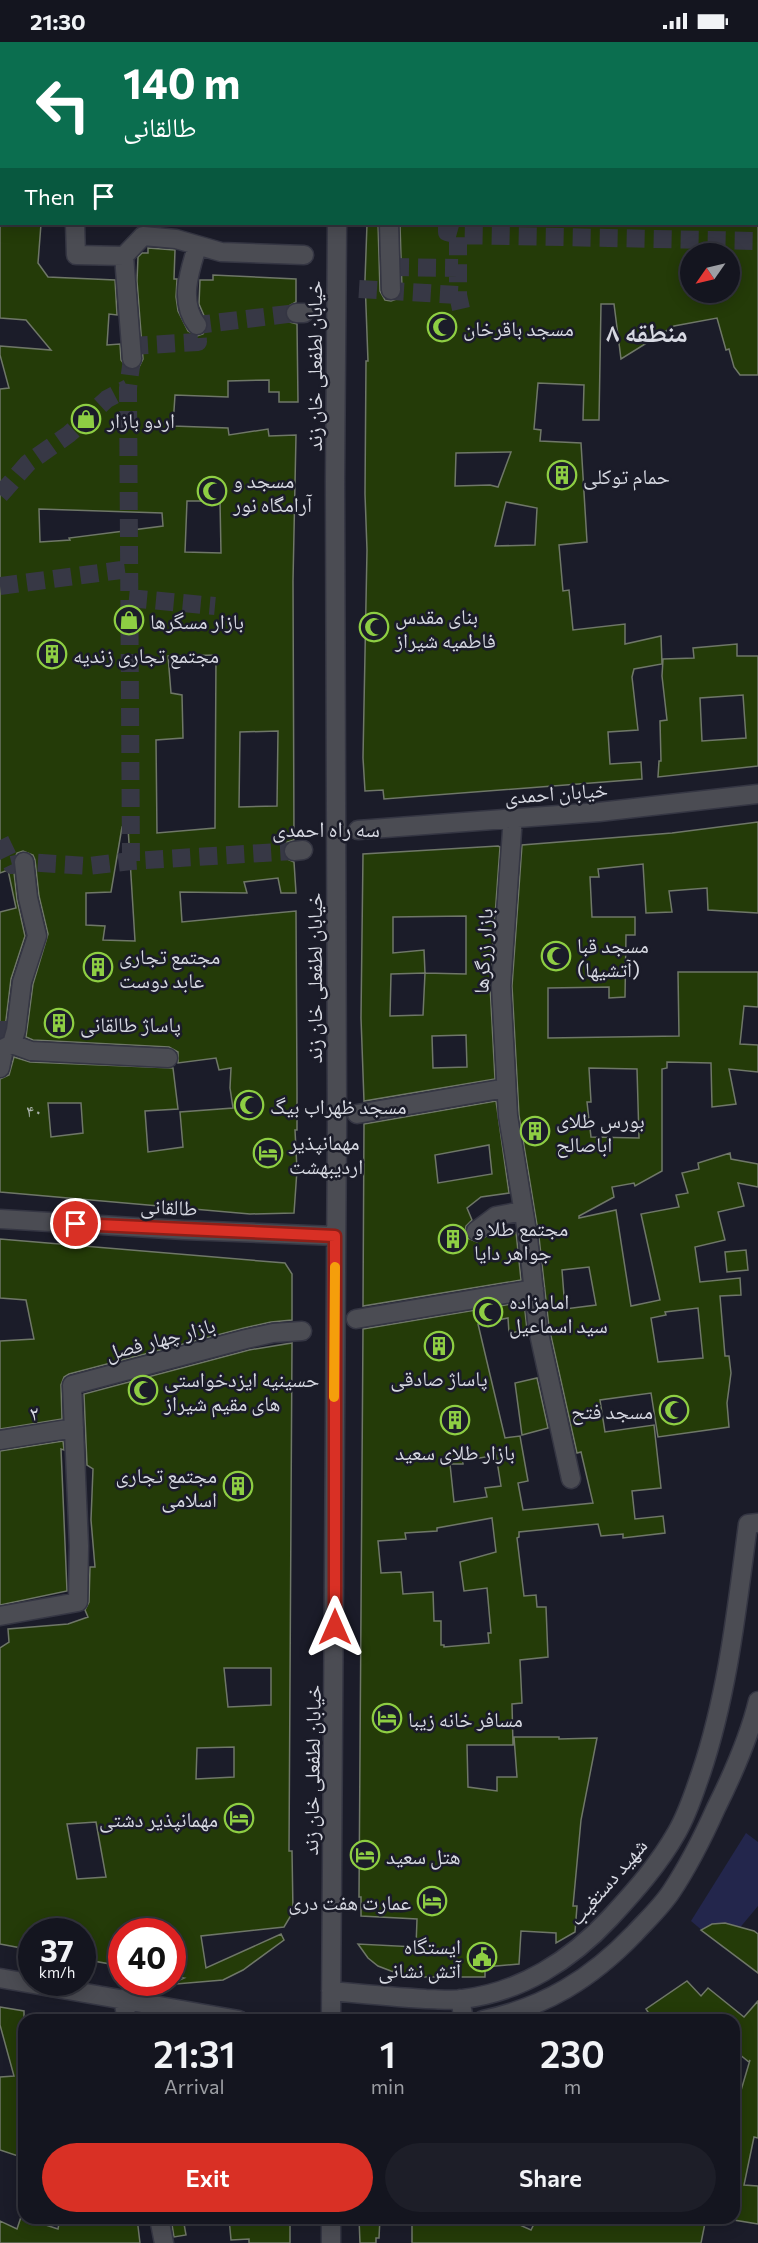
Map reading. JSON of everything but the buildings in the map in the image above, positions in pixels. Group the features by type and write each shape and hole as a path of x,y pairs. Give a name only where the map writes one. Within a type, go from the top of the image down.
{"street":[{"path":"75,225 76,255 124,256 143,236 176,239 197,247 221,252 304,255"},
{"name":"خیابان لطفعلی خان زند","path":"331,2014 337,225"},
{"path":"389,225 391,290"},
{"path":"197,247 187,278 189,315 197,325"},
{"path":"124,256 132,359"},
{"name":"خیابان احمدی","path":"358,830 599,812 758,794"},
{"name":"بازار زرگرها","path":"513,817 501,986 508,1116 538,1329 571,1479"},
{"path":"0,1068 4,1048 14,1037 22,982 37,936 28,898 24,862"},
{"path":"14,1037 32,1051 168,1058"},
{"path":"357,1114 506,1088"},
{"path":"476,1230 496,1216 523,1211"},
{"name":"طالقانی","path":"0,1219 335,1236"},
{"path":"357,1319 534,1289"},
{"name":"بازار چهار فصل","path":"74,1428 72,1385 246,1339 273,1333 302,1331"},
{"path":"0,1616 78,1602 74,1428"},
{"name":"۲","path":"0,1440 74,1428"},
{"name":"شهید دستغیب","path":"331,1991 388,1997 460,2000 490,1994 526,1982 572,1953 600,1929 633,1893 677,1833 688,1810 716,1722 753,1523"},
{"path":"508,2014 528,2009 574,1985 610,1958 656,1910 689,1864 736,1765 758,1701"},
{"path":"0,1978 206,2014"},
{"path":"123,1999 126,2014"},
{"path":"460,2000 463,2014"},
{"path":"160,2224 164,2243"},
{"path":"331,2224 331,2243"}],"shaded area":[{"path":"746,1833 758,1842 758,1906 723,1948 691,1921"}],"tunnel":[{"path":"447,225 447,232 458,235"},
{"path":"461,309 458,295 458,235 758,241"},
{"path":"391,267 458,268"},
{"path":"359,289 458,295"},
{"path":"130,346 198,342 197,325 296,313"},
{"path":"131,861 128,388 132,359"},
{"path":"0,495 28,463 69,434 107,399 128,388"},
{"path":"0,586 129,569"},
{"path":"129,598 215,606"},
{"path":"0,840 12,865 24,862 89,866 131,861 294,851"},
{"path":"0,1030 16,1030"}],"slow traffic":[{"path":"334,1397 335,1267"}],"place":[{"name":"مسجد باقرخان","path":"442,327"},
{"name":"اردو بازار","path":"86,419"},
{"name":"حمام توکلی","path":"562,475"},
{"name":"مسجد و آرامگاه نور","path":"212,491"},
{"name":"بازار مسگرها","path":"129,620"},
{"name":"بنای مقدس فاطمیه شیراز","path":"374,627"},
{"name":"مجتمع تجاری زندیه","path":"52,654"},
{"name":"مسجد قبا (آتشیها)","path":"556,956"},
{"name":"مجتمع تجاری عابد دوست","path":"98,967"},
{"name":"پاساژ طالقانی","path":"59,1023"},
{"name":"مسجد ظهراب بیگ","path":"249,1105"},
{"name":"بورس طلای اباصالح","path":"535,1131"},
{"name":"مهمانپذیر اردیبهشت","path":"268,1153"},
{"name":"مجتمع طلا و جواهر دایا","path":"453,1239"},
{"name":"امامزاده سید اسماعیل","path":"488,1312"},
{"name":"پاساژ صادقی","path":"439,1346"},
{"name":"حسینیه ایزدخواستی های مقیم شیراز","path":"143,1390"},
{"name":"مسجد فتح","path":"674,1410"},
{"name":"بازار طلای سعید","path":"455,1420"},
{"name":"مجتمع تجاری اسلامی","path":"238,1486"},
{"name":"مسافر خانه زیبا","path":"387,1718"},
{"name":"مهمانپذیر دشتی","path":"239,1818"},
{"name":"هتل سعيد","path":"365,1855"},
{"name":"عمارت هفت دری","path":"432,1901"},
{"name":"ایستگاه آتش نشانی","path":"482,1957"}],"district":[{"name":"منطقه ۸","path":"647,331"},
{"name":"سه راه احمدی","path":"326,828"}],"route":[{"path":"76,1224 335,1236 335,1627"}]}
